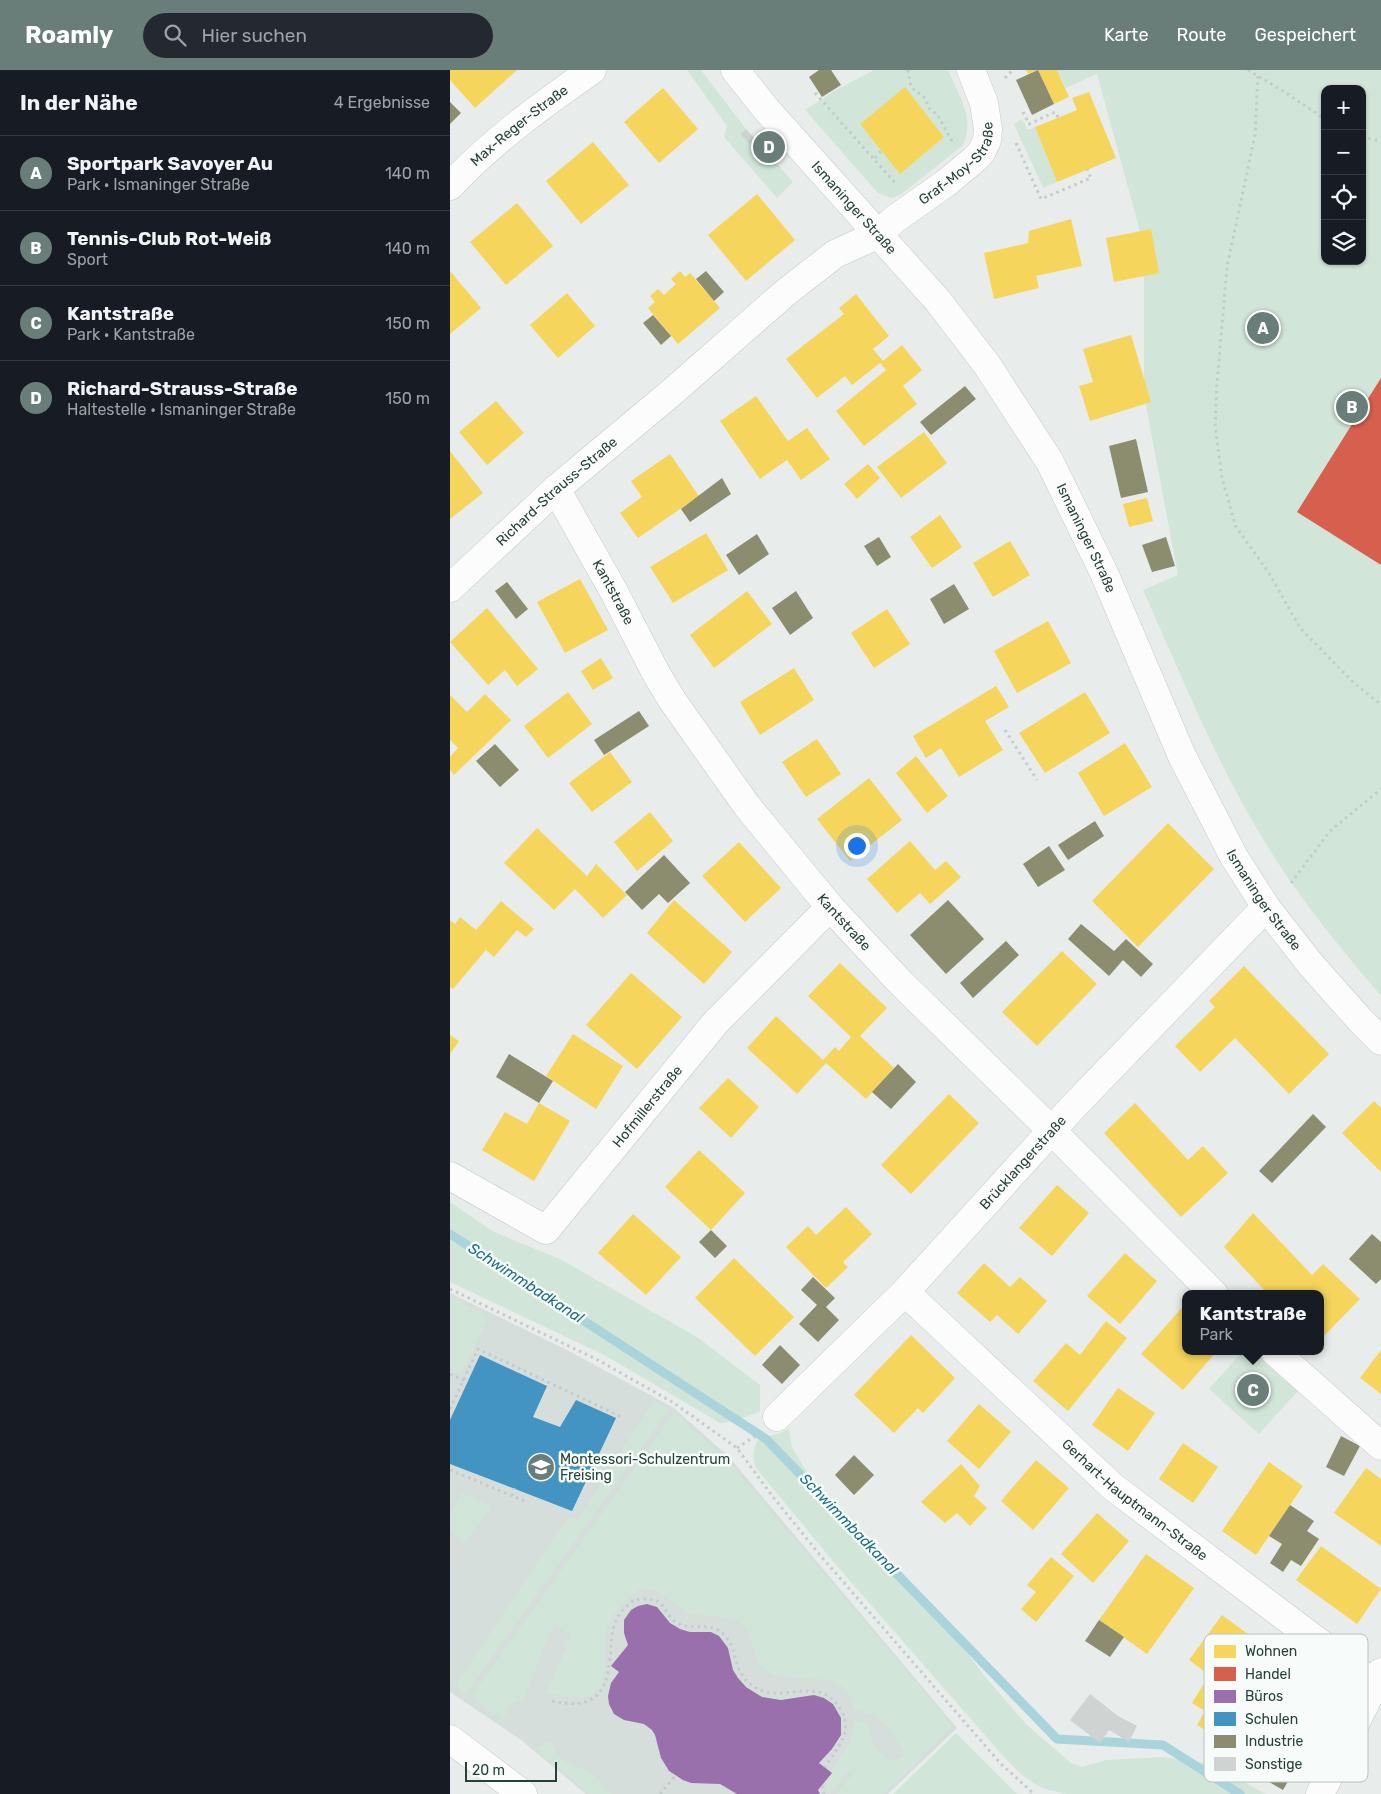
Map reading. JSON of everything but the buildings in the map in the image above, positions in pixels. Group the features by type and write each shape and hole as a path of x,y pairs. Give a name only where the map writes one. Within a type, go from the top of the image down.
{"street":[{"name":"Max-Reger-Straße","path":"450,186 480,156 510,131 592,70"},
{"name":"Ismaninger Straße","path":"735,70 766,109 938,302 988,365 1050,462 1104,573 1182,756 1234,857 1266,907 1312,966 1381,1042"},
{"name":"Graf-Moy-Straße","path":"878,235 895,219 976,159 982,151 987,140 988,116 971,70"},
{"name":"Richard-Strauss-Straße","path":"450,588 556,488 671,393 792,288 835,254 878,235"},
{"name":"Kantstraße","path":"556,488 613,590 657,676 747,806 830,907 900,982 1210,1290"},
{"name":"Hofmillerstraße","path":"450,1176 546,1230 716,1022 830,907"},
{"name":"Brücklangerstraße","path":"777,1417 905,1292 1051,1130 1266,907"},
{"name":"Gerhart-Hauptmann-Straße","path":"905,1292 1113,1487 1315,1634"},
{"path":"1279,1355 1381,1446"},
{"name":"Gerhart-Hauptmann-Straße","path":"1368,1673 1379,1681"},
{"path":"1368,1702 1379,1681"},
{"path":"450,1739 523,1794"},
{"path":"1320,1794 1326,1782"}],"path":[{"path":"908,70 911,87 925,98 930,110 937,114 954,143"},
{"path":"1248,70 1321,116"},
{"path":"1258,76 1256,135 1227,267 1217,374 1215,425 1222,478 1236,527 1269,573 1300,628 1352,681 1381,705"},
{"path":"815,93 898,185"},
{"path":"926,114 930,110"},
{"path":"1023,112 1029,124 1055,112 1058,118"},
{"path":"1014,138 1042,199 1091,178 1087,169"},
{"path":"1366,138 1381,141"},
{"path":"875,159 881,150"},
{"path":"1005,730 1037,780"},
{"path":"1291,883 1330,831 1381,789"},
{"path":"450,1289 598,1360 674,1403 737,1448 820,1555 1001,1764 1035,1794"},
{"path":"450,1410 466,1381 478,1349 624,1418"},
{"path":"450,1374 466,1381"},
{"path":"737,1448 752,1439"},
{"path":"450,1470 527,1502"},
{"path":"512,1496 514,1488"},
{"path":"552,1701 578,1704 592,1700 604,1685 607,1677 613,1629 616,1620 635,1600 655,1599 662,1604 668,1616 678,1624 684,1626 708,1626 721,1631 730,1642 740,1673 755,1687 769,1692 787,1694 811,1690 819,1691 832,1698 843,1712 846,1729 842,1741 825,1767"},
{"path":"660,1794 675,1776"},
{"path":"822,1786 824,1794"}],"shaded area":[{"path":"450,1293 569,1351 674,1408 728,1456 957,1728 888,1794 586,1794 521,1740 450,1692"}],"green space":[{"path":"687,70 701,70 746,129 741,134 756,150 761,145 793,182 777,198 724,137 727,126"},
{"path":"874,70 948,70 961,98 967,117 966,137 962,146 900,195 891,198 878,193 805,110 834,91","holes":["905,88 944,137 900,173 860,124"]},
{"path":"1057,70 1381,70 1381,996 1315,915 1257,829 1225,771 1143,590 1178,575 1144,395 1144,246 1097,74 1066,88"},
{"path":"1022,119 1028,130 1035,127 1057,182 1043,188 1014,124"},
{"path":"450,1202 494,1232 560,1259 697,1337 760,1385 760,1411 720,1423 604,1355 450,1282"},
{"path":"450,1297 489,1317 461,1374 450,1368"},
{"path":"1239,1355 1258,1355 1298,1391 1259,1434 1209,1389"},
{"path":"654,1401 669,1409 466,1693 455,1686 568,1517 578,1520"},
{"path":"674,1413 725,1458 953,1726 883,1794 837,1794 853,1775 849,1770 829,1794 826,1787 836,1764 850,1740 855,1723 858,1721 868,1726 874,1744 884,1757 894,1760 905,1756 890,1730 876,1716 855,1709 850,1695 842,1686 832,1681 781,1676 763,1668 756,1657 748,1632 739,1622 726,1617 690,1613 653,1590 647,1589 635,1592 621,1604 612,1616 606,1634 605,1668 601,1682 592,1695 579,1697 547,1693 571,1636 554,1623 523,1699 512,1703 502,1720 472,1698"},
{"path":"789,1429 792,1447 808,1474 847,1527 958,1641 987,1679 1027,1725 1071,1763 1082,1767 1106,1760 1162,1757 1204,1763 1204,1782 1244,1782 1265,1794 1066,1794 1045,1789 1033,1783 1004,1757 836,1565 756,1468 754,1454 757,1441"},
{"path":"462,1493 491,1506 465,1543 450,1531 450,1515"},
{"path":"956,1733 1017,1794 893,1794"},
{"path":"551,1741 553,1749 563,1760 589,1772 612,1794 590,1794 535,1749"}],"waterway":[{"name":"Schwimmbadkanal","path":"450,1234 766,1439 1057,1739 1163,1745 1204,1771"},
{"name":"Schwimmbadkanal","path":"1221,1782 1240,1794"}],"place":[{"name":"Richard-Strauss-Straße","path":"769,147"},
{"name":"Sportpark Savoyer Au","path":"1263,328"},
{"name":"Tennis-Club Rot-Weiß","path":"1352,407"},
{"name":"Kantstraße","path":"1253,1390"},
{"name":"Montessori-Schulzentrum Freising","path":"541,1467"}]}
